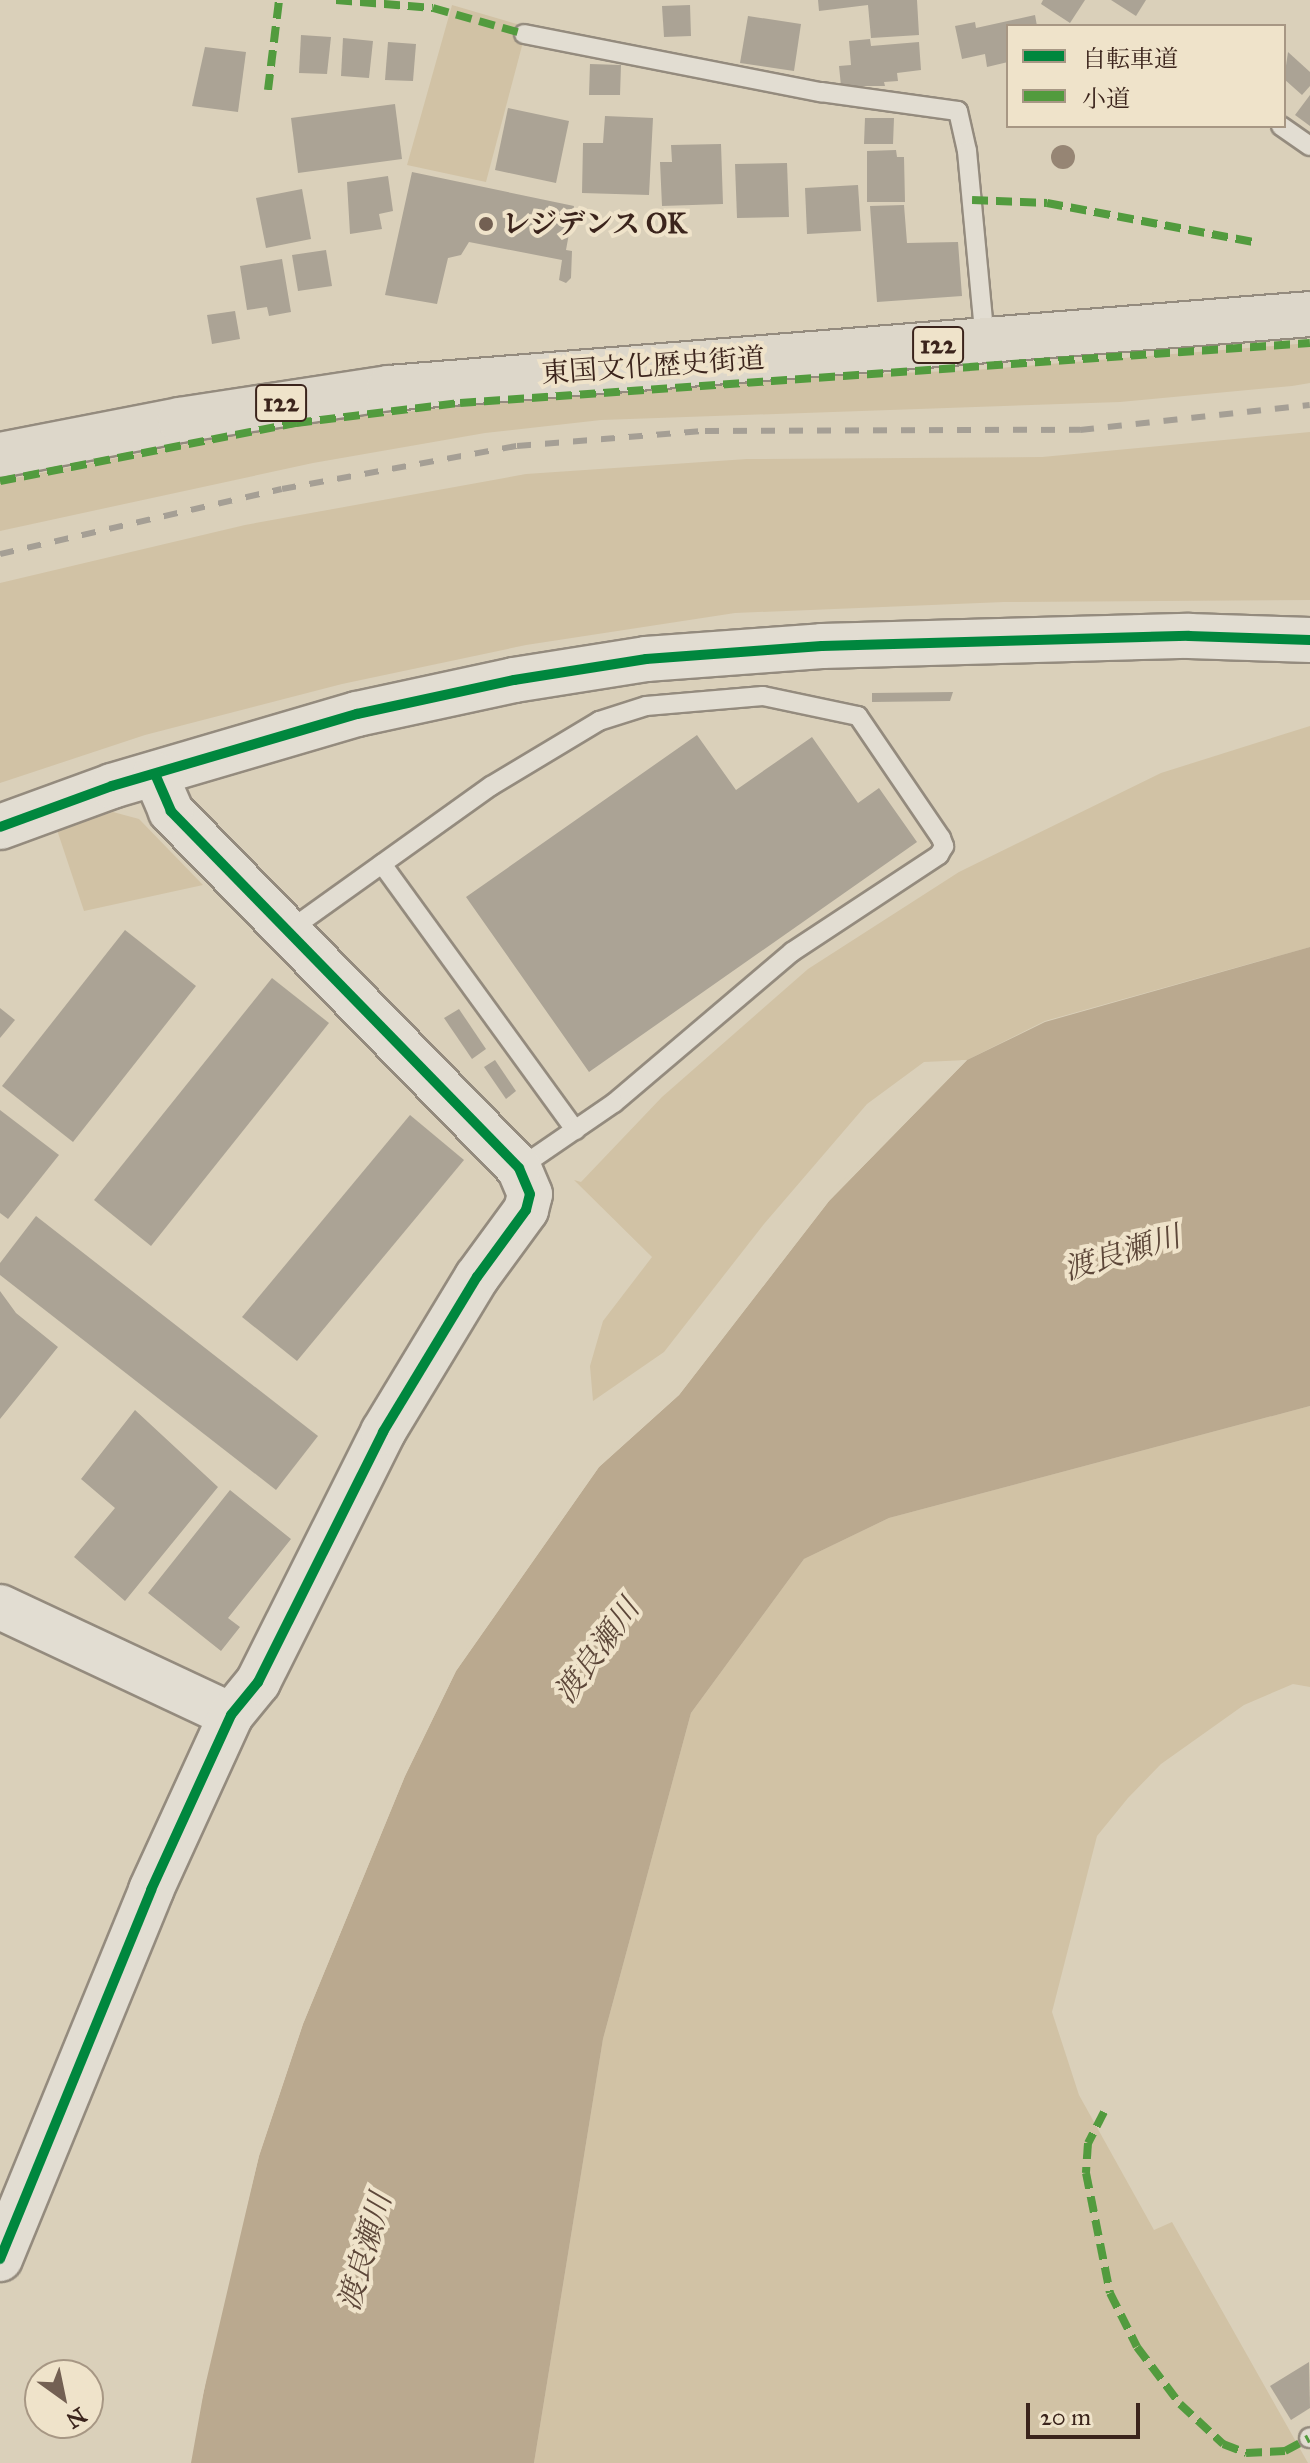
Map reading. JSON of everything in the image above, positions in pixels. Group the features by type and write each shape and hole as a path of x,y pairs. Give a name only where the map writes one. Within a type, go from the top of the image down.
{"highway":[{"name":"東国文化歴史街道","path":"0,455 180,420 389,388 1310,314"}],"street":[{"path":"0,827 155,774 357,714 514,680 646,659 822,646 1189,636 1310,640"},
{"path":"0,2259 151,1890 231,1715 258,1682 383,1432 477,1277 526,1210 530,1194 519,1168 291,929 171,811 155,774"},
{"path":"0,1607 231,1715"}],"lane":[{"path":"524,34 821,92 958,111 967,151 985,341"},
{"path":"1284,128 1310,146"},
{"path":"291,929 539,754 622,714 646,706 763,696 858,716 941,838 944,846 939,855 792,952 575,1130 519,1168"},
{"path":"382,864 575,1130"}],"shaded area":[{"path":"452,5 527,27 486,182 407,165"},
{"path":"1310,343 1310,383 1292,386 1120,402 601,420 485,433 313,463 0,531 0,481 296,423 722,380 975,370"},
{"path":"1310,432 1310,600 1004,602 735,613 526,645 342,684 145,735 0,783 0,583 245,525 526,474 747,459 1042,457"},
{"path":"1310,726 1310,947 1045,1021 967,1060 924,1062 867,1104 764,1224 664,1352 593,1401 590,1366 603,1321 652,1257 574,1180 581,1182 662,1097 808,969 959,872 1161,773"},
{"path":"113,812 139,819 203,885 84,911 57,830"},
{"path":"1310,1406 1310,1687 1293,1684 1244,1705 1161,1764 1097,1836 1052,2012 1079,2095 1154,2230 1172,2222 1308,2463 534,2463 603,2039 691,1713 804,1559 889,1518"}],"water":[{"name":"渡良瀬川","path":"1310,947 1310,1406 889,1518 804,1559 691,1713 603,2039 534,2463 191,2463 211,2351 259,2156 303,2024 405,1776 456,1671 599,1467 679,1395 829,1201 967,1060 1045,1022"}],"pier":[{"path":"961,1060 967,1060 829,1201 679,1395 599,1467 456,1671 405,1776 303,2024 259,2156 187,2463 207,2350 255,2155 299,2023 402,1775 452,1669 596,1464 676,1392 826,1198"}],"building":[{"path":"818,0 917,0 919,35 871,38 868,5 819,11"},
{"path":"1043,0 1085,0 1070,23 1041,4"},
{"path":"1111,0 1146,0 1136,16"},
{"path":"690,5 691,36 664,37 662,6"},
{"path":"1035,15 1037,24 1006,24 1006,62 987,67 985,54 962,59 955,26 975,22 976,28"},
{"path":"748,16 801,24 794,71 740,63"},
{"path":"301,35 331,37 327,74 299,73"},
{"path":"343,38 373,41 369,78 341,76"},
{"path":"870,39 871,46 919,42 921,70 897,73 898,81 884,82 885,86 841,86 839,66 851,65 849,41"},
{"path":"388,42 416,44 413,81 385,80"},
{"path":"205,47 246,52 238,112 192,106"},
{"path":"1288,52 1310,72 1310,86 1302,95 1286,81"},
{"path":"590,64 621,65 620,95 589,95"},
{"path":"1310,95 1310,126 1295,115"},
{"path":"395,104 402,159 298,173 291,118"},
{"path":"508,108 569,121 556,183 495,170"},
{"path":"605,116 653,118 649,195 582,193 583,143 603,143"},
{"path":"865,118 894,118 893,144 864,144"},
{"path":"721,144 723,204 662,206 660,162 672,162 671,145"},
{"path":"896,150 897,157 904,157 905,202 867,202 867,151"},
{"path":"787,163 789,217 737,218 735,164"},
{"name":"レジデンス OK","path":"412,172 574,206 566,250 572,251 571,278 566,283 559,280 562,260 469,242 461,255 448,258 437,304 385,295"},
{"path":"388,176 393,211 379,214 382,229 350,234 347,182"},
{"path":"858,185 861,231 807,234 805,188"},
{"path":"302,189 311,239 266,248 256,198"},
{"path":"904,205 907,243 958,242 962,296 877,302 870,206"},
{"path":"326,250 332,286 298,291 292,255"},
{"path":"282,259 291,312 269,316 267,307 247,310 240,266"},
{"path":"235,311 240,339 212,344 207,315"},
{"path":"953,692 950,701 872,702 872,693"},
{"path":"697,735 736,790 812,737 858,803 879,788 917,842 589,1072 466,897"},
{"path":"125,930 196,986 73,1142 2,1086"},
{"path":"272,978 329,1023 151,1246 94,1200"},
{"path":"0,1008 15,1020 0,1038"},
{"path":"459,1009 486,1049 472,1059 444,1018"},
{"path":"495,1060 516,1091 506,1099 484,1067"},
{"path":"0,1110 59,1155 8,1219 0,1213"},
{"path":"410,1115 464,1160 297,1361 242,1317"},
{"path":"36,1216 318,1436 276,1490 0,1275 0,1263"},
{"path":"0,1291 16,1313 58,1347 0,1419"},
{"path":"135,1410 218,1487 125,1601 74,1557 115,1508 81,1479"},
{"path":"230,1490 291,1539 228,1618 240,1627 221,1651 148,1593"},
{"path":"1309,2362 1310,2408 1291,2420 1270,2386"}],"railway":[{"path":"0,554 282,489 517,446 705,431 1080,430 1310,405"}],"marked path":[{"path":"268,90 279,0"},
{"path":"336,0 433,8 524,34"},
{"path":"972,200 1047,203 1253,242"},
{"path":"0,481 296,423 460,403 1310,343"},
{"path":"1104,2112 1088,2143 1086,2173 1110,2293 1137,2347 1180,2404 1223,2444 1246,2453 1285,2451 1309,2438"}],"cycle path":[{"path":"0,827 112,786 357,714 514,680 646,659 822,646 1189,636 1310,640"},
{"path":"0,2259 151,1890 231,1715 258,1682 383,1432 477,1277 526,1210 530,1194 519,1168 171,811 155,774"}],"place":[{"name":"レジデンス OK","path":"486,224"}]}
